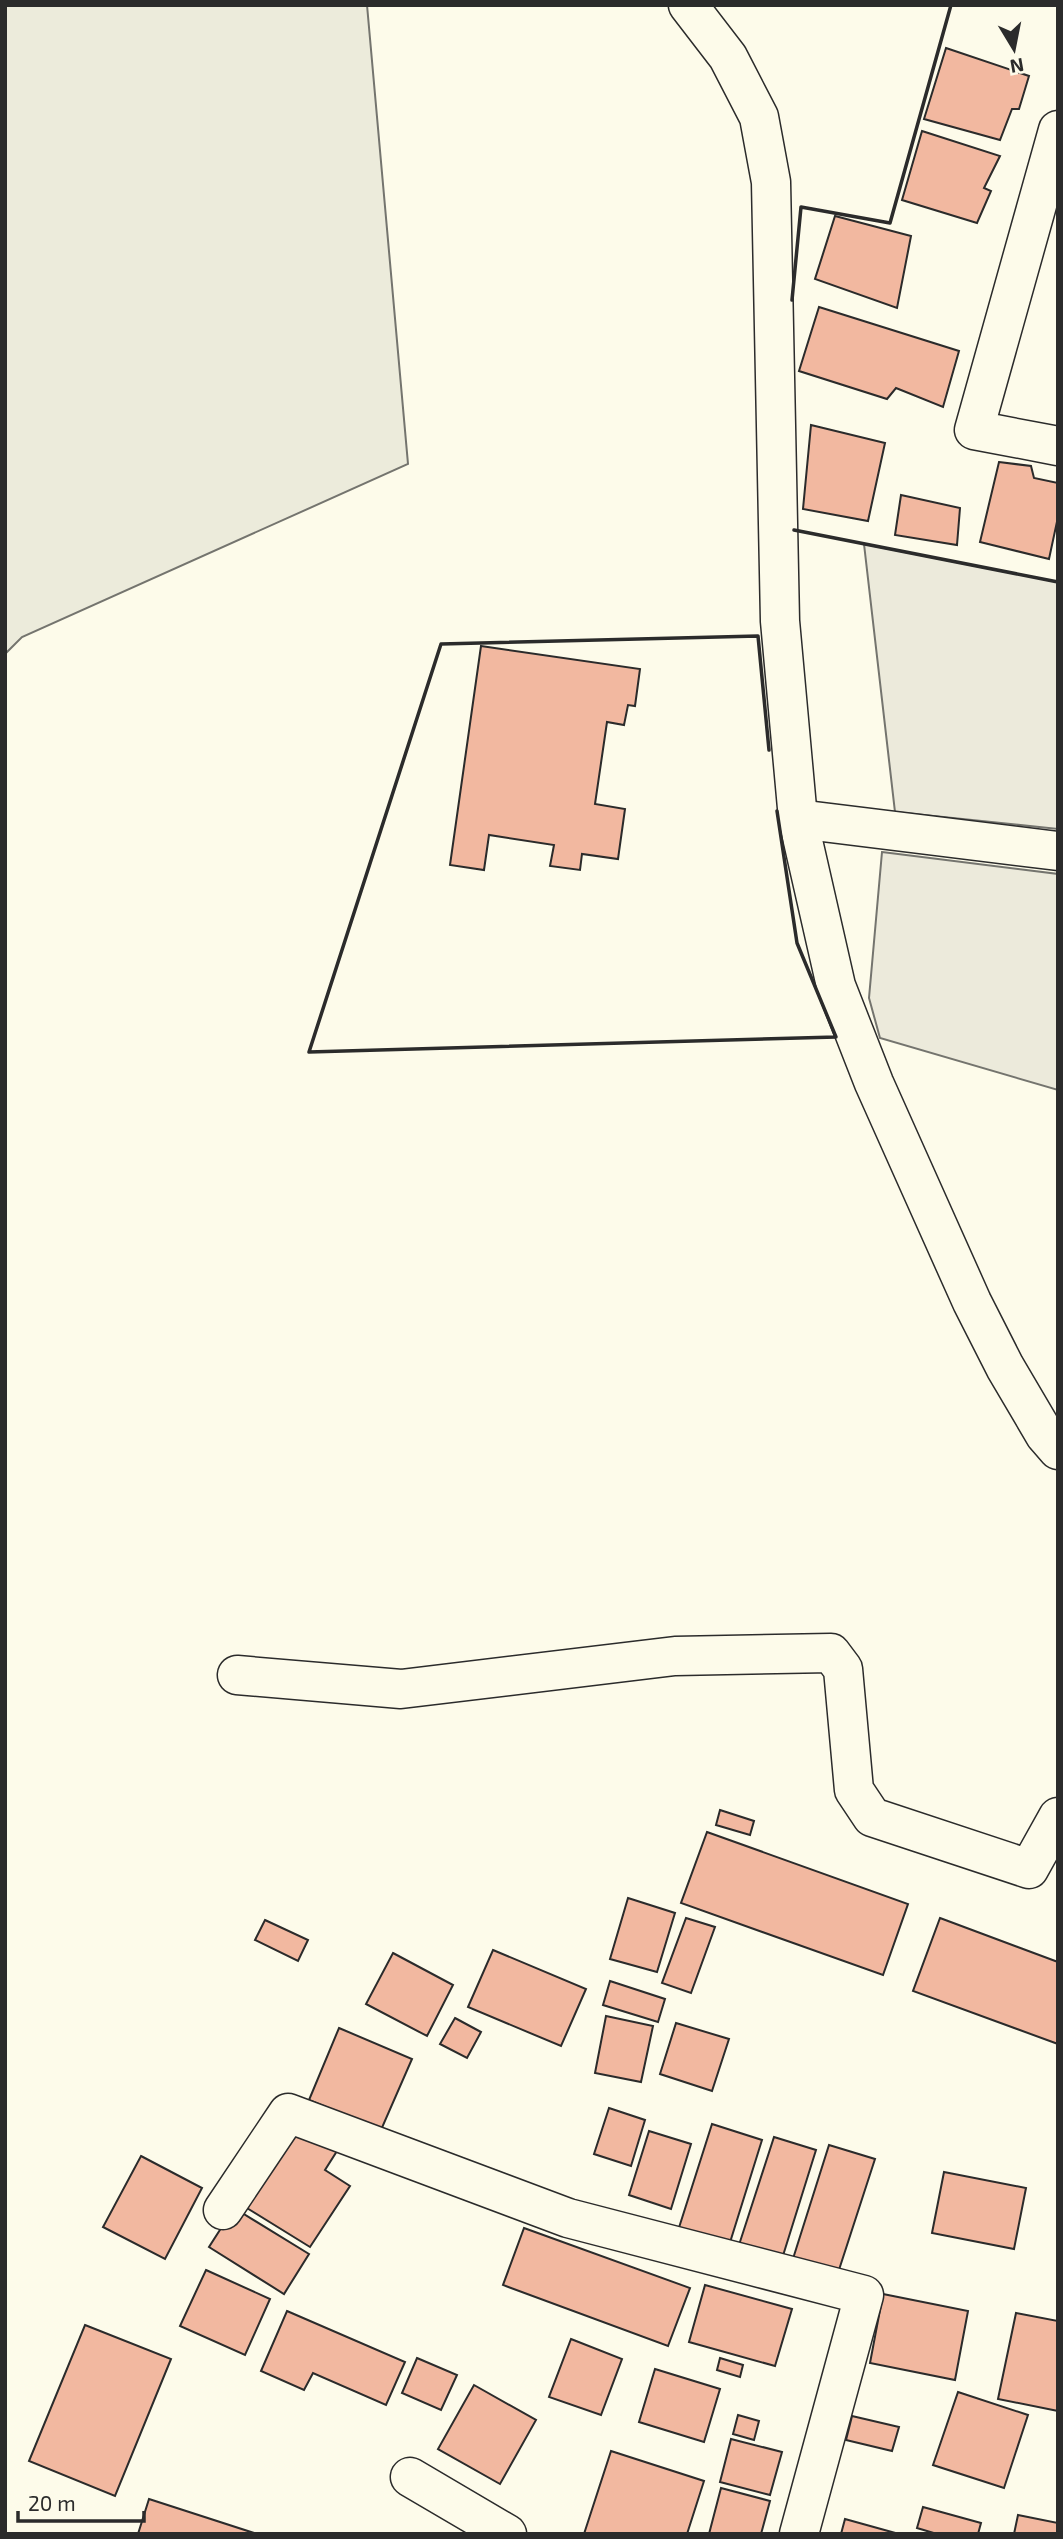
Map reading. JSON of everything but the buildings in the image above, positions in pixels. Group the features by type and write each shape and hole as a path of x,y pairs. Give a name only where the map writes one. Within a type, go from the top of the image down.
{"street":[{"path":"688,5 728,57 759,117 771,182 780,621 797,819 836,986 922,1196 1005,1367 1045,1435 1058,1450"},
{"path":"1058,130 1051,182 974,430 1058,446"},
{"path":"797,819 1058,851"},
{"path":"237,1675 401,1689 675,1656 831,1653 843,1668 854,1790 872,1817 1029,1868 1058,1817"},
{"path":"223,2210 288,2113 568,2218 864,2295 799,2534"},
{"path":"410,2477 507,2534"}],"shaded area":[{"path":"5,5 367,5 408,464 22,637 5,654"},
{"path":"864,544 1058,582 1058,829 895,812"},
{"path":"882,852 1058,874 1058,1090 880,1038 869,998"}],"wall":[{"path":"792,300 801,207 890,223 951,5"},
{"path":"794,530 1058,582"},
{"path":"769,750 758,636 441,644 309,1052 836,1037 797,943 777,811"}]}
